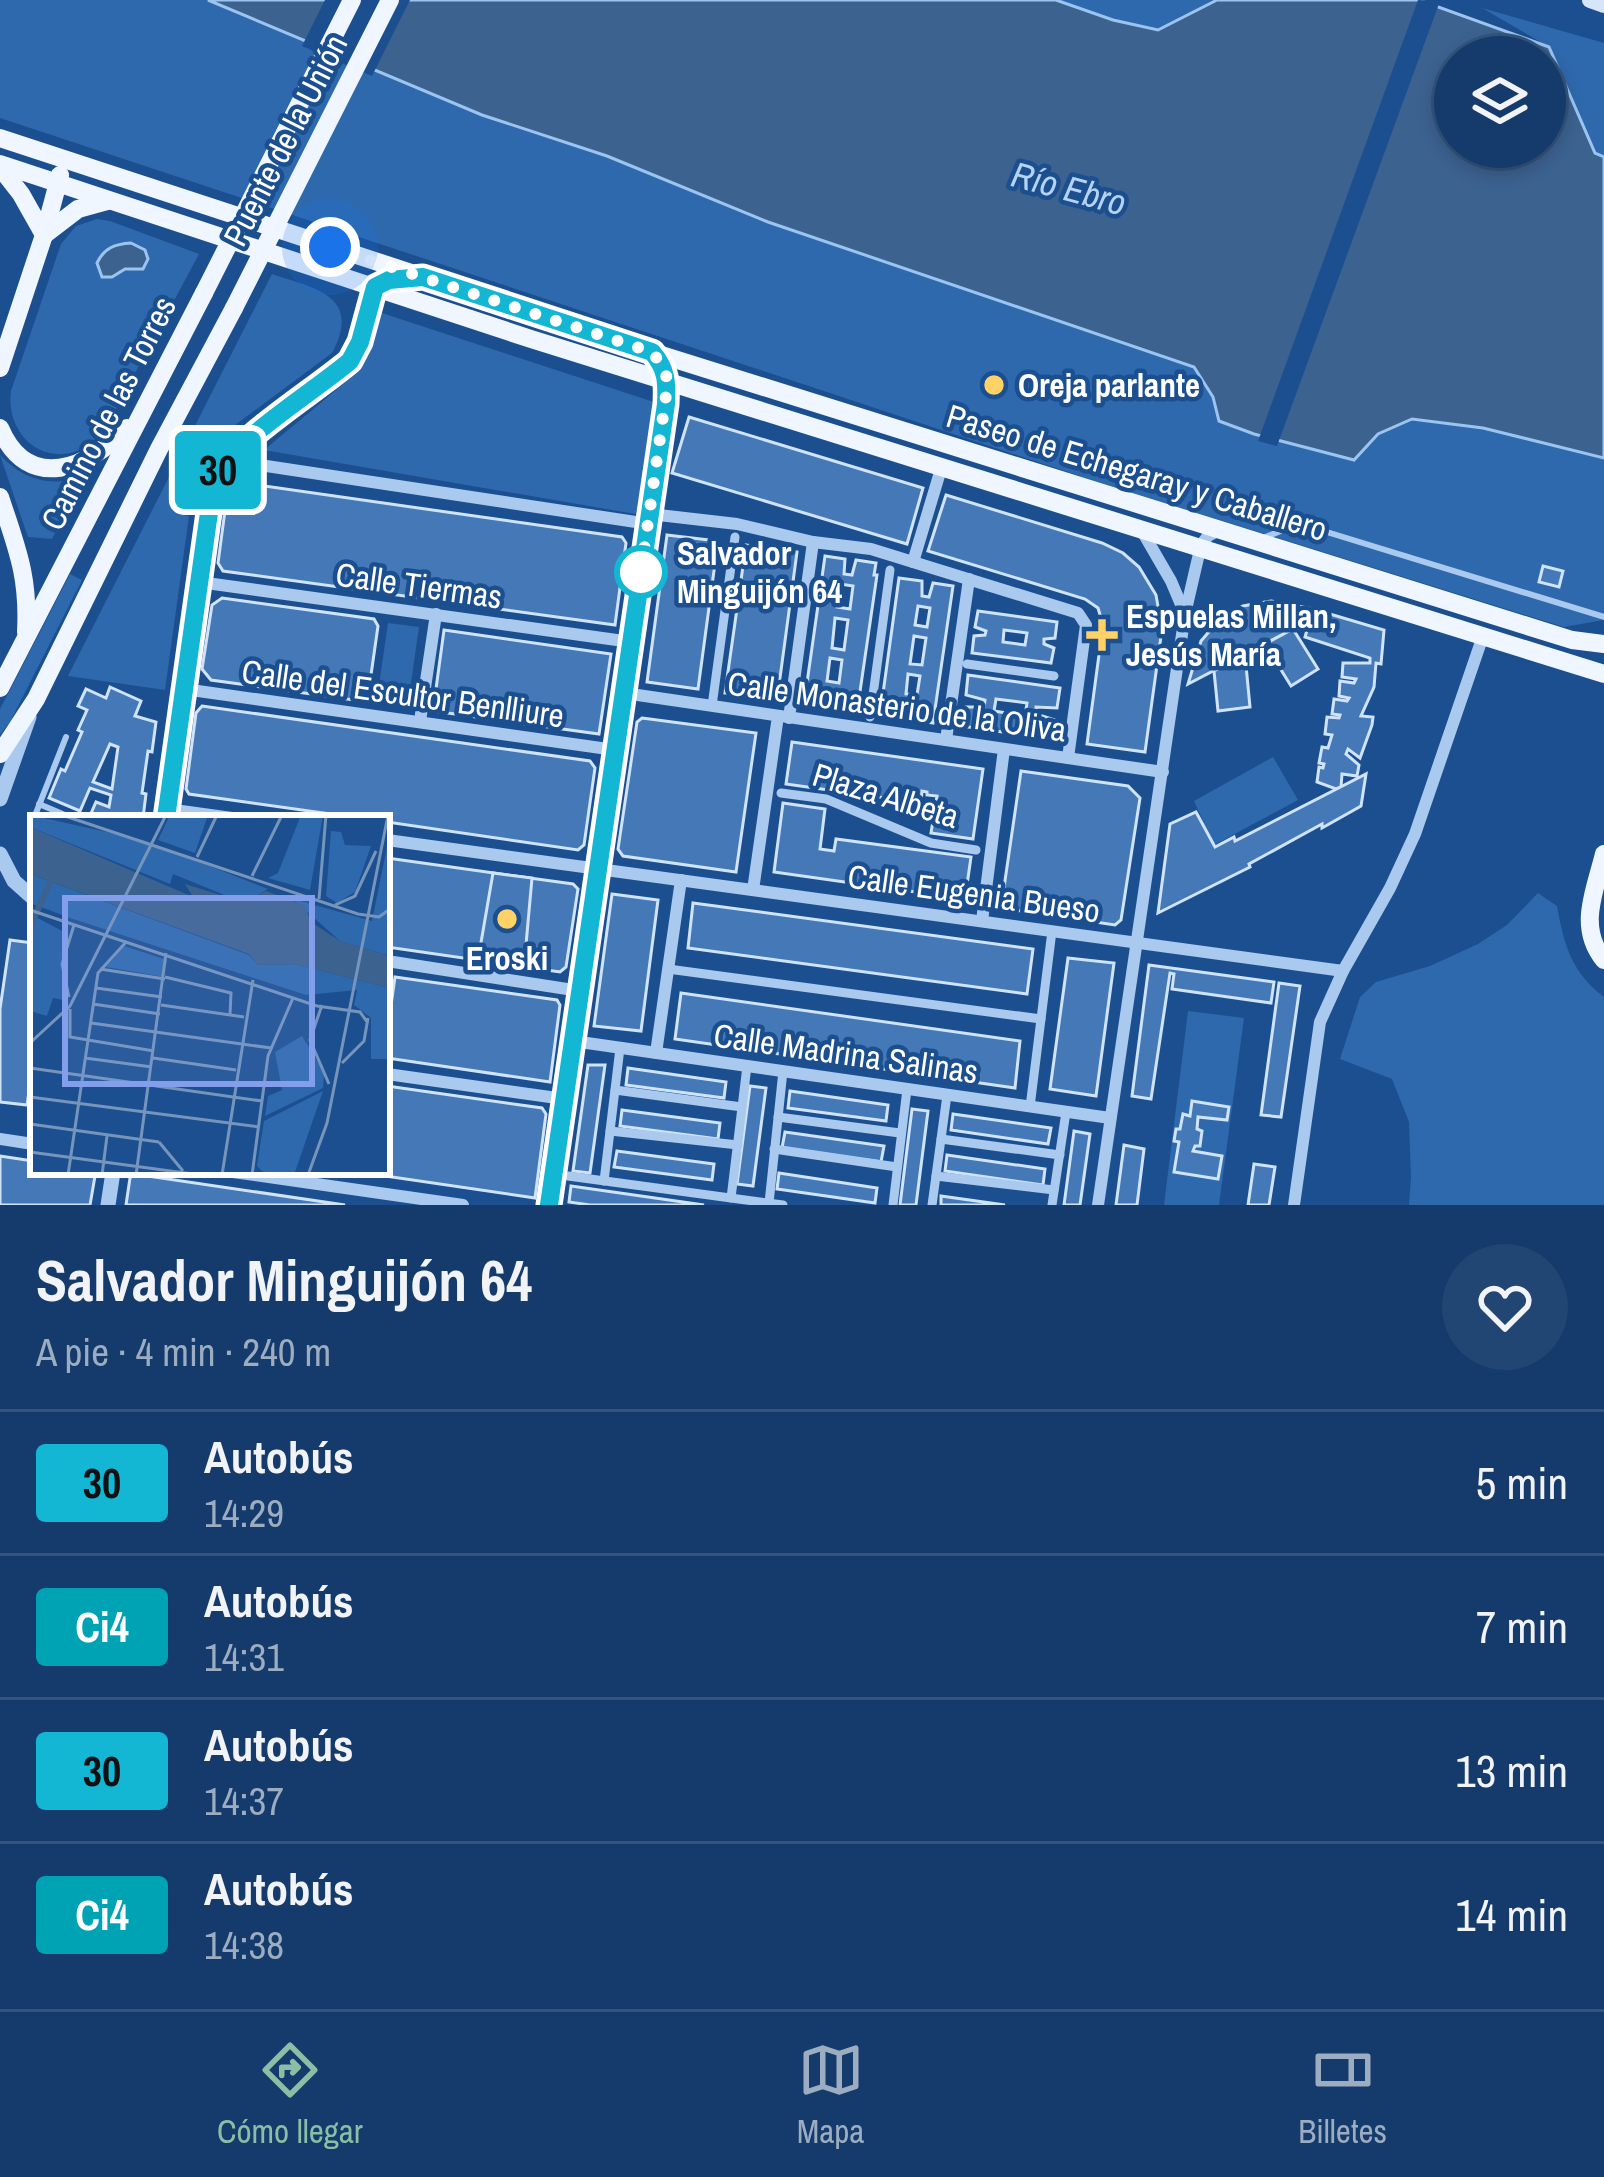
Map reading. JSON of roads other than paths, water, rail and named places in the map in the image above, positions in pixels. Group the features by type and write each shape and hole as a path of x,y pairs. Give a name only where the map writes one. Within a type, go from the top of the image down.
{"main road":[{"name":"Puente de la Unión","path":"204,293 352,0"},
{"name":"Puente de la Unión","path":"234,308 389,0"},
{"name":"Paseo de Echegaray y Caballero","path":"0,138 652,352 1573,640 1604,644"},
{"path":"0,368 58,179 41,153"},
{"name":"Paseo de Echegaray y Caballero","path":"0,165 58,179 111,201 941,469 1604,674"},
{"path":"0,165 44,235"},
{"path":"58,179 102,173"},
{"path":"44,235 78,208 111,201"},
{"name":"Camino de las Torres","path":"0,688 204,293"},
{"name":"Camino de las Torres","path":"0,754 36,699 234,308"},
{"path":"0,428 20,456 40,467 65,469 106,450 139,416"},
{"path":"0,497 26,584 25,643"},
{"path":"1604,854 1588,931 1604,960"},
{"path":"1592,902 1604,945"}],"street":[{"path":"166,814 211,487 217,472 350,361 375,287 389,280 423,277"},
{"path":"549,1205 668,381 652,352"},
{"path":"227,460 649,519 737,524 813,542 871,549 1078,614 1086,625 1068,758"},
{"path":"913,562 941,469"},
{"path":"1098,1205 1186,614 1200,550 1208,536 1220,530"},
{"path":"1142,531 1186,614"},
{"path":"712,706 735,537"},
{"path":"753,890 813,542"},
{"path":"870,717 890,570"},
{"path":"946,740 969,579"},
{"name":"Calle Tiermas","path":"199,582 631,642"},
{"path":"420,721 436,614"},
{"path":"1294,1205 1320,1022 1415,833 1483,636"},
{"path":"967,664 1054,676"},
{"name":"Calle del Escultor Benlliure","path":"184,688 615,750"},
{"name":"Calle Monasterio de la Oliva","path":"624,694 1163,772"},
{"path":"0,799 36,699"},
{"path":"982,921 1004,749"},
{"name":"Plaza Albeta","path":"781,793 826,799 931,843 976,850"},
{"name":"Calle Eugenia Bueso","path":"390,840 1343,971"},
{"path":"0,854 14,881 30,895"},
{"path":"656,1053 681,880"},
{"path":"1030,1107 1052,931"},
{"path":"390,961 580,991"},
{"path":"668,969 1041,1019"},
{"name":"Calle Madrina Salinas","path":"573,1041 1110,1118"},
{"path":"604,1181 620,1048"},
{"path":"731,1198 747,1066"},
{"path":"769,1203 783,1071"},
{"path":"390,1074 564,1099"},
{"path":"893,1205 907,1089"},
{"path":"615,1090 742,1107"},
{"path":"932,1205 947,1095"},
{"path":"1052,1205 1066,1112"},
{"path":"778,1117 900,1133"},
{"path":"610,1131 738,1145"},
{"path":"0,1138 30,1143"},
{"path":"941,1139 1060,1155"},
{"path":"774,1149 897,1167"},
{"path":"108,1205 112,1175"},
{"path":"253,1175 463,1205"},
{"path":"568,1176 783,1205"},
{"path":"936,1176 1054,1190"}],"lane":[{"path":"1256,541 1288,528 1317,529 1604,616"},
{"path":"35,815 66,737"},
{"path":"39,804 65,815"}],"water":[{"name":"Río Ebro","path":"208,0 1056,0 1158,30 1217,0 1419,0 1519,36 1434,36 1434,168 1566,168 1566,86 1595,153 1604,157 1604,458 1483,428 1412,419 1378,434 1354,460 1254,434 1219,421 1213,397 1194,367 768,222 607,156 482,115"},
{"path":"131,243 145,250 148,259 143,269 102,277 97,263 103,254"}],"place":[{"name":"Oreja parlante","path":"994,385"},
{"name":"Salvador Minguijón 64","path":"641,572"},
{"name":"Espuelas Millan, Jesús María","path":"1102,635"},
{"name":"Eroski","path":"507,919"}]}
